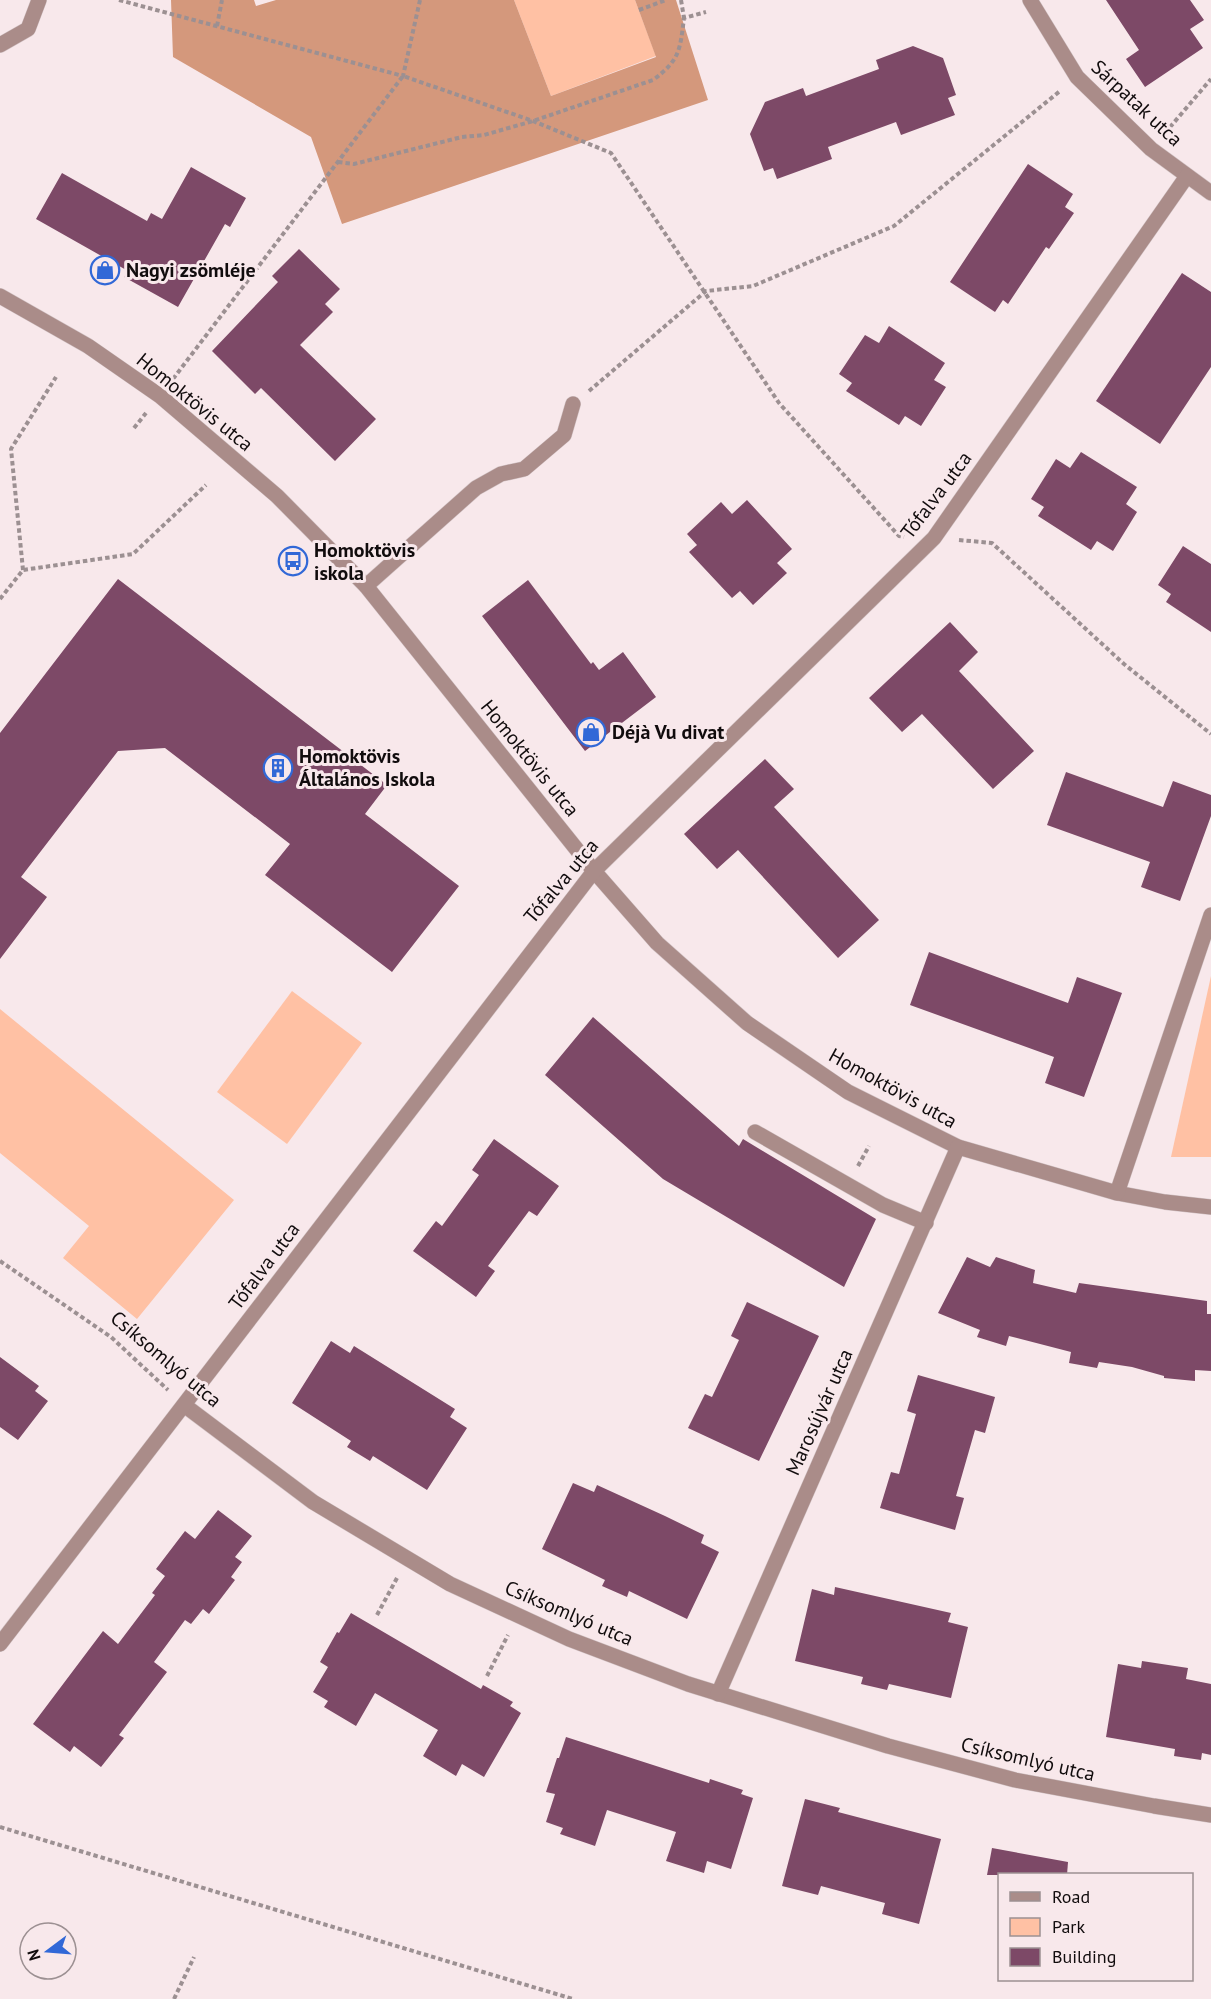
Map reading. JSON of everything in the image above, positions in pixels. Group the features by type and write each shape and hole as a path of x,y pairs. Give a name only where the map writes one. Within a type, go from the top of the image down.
{"street":[{"path":"0,45 28,29 39,0"},
{"name":"Sárpatak utca","path":"1030,0 1077,77 1151,149 1211,193"},
{"name":"Tófalva utca","path":"0,1644 594,871 934,538 1187,176"},
{"name":"Homoktövis utca","path":"0,296 88,346 160,396 277,496 366,586 594,871 657,943 747,1023 848,1092 958,1147 1118,1193 1165,1202 1211,1207"},
{"path":"366,586 476,488 501,474 524,469 564,435 573,404"},
{"path":"1118,1193 1211,915"},
{"path":"755,1132 883,1205 926,1223"},
{"name":"Marosújvár utca","path":"718,1694 958,1147"},
{"name":"Csíksomlyó utca","path":"184,1405 313,1502 450,1584 569,1639 718,1694 888,1746 1015,1780 1211,1815"}],"path":[{"path":"119,0 403,76 533,121 611,153 706,291 779,403 899,536 992,543 1124,664 1211,734"},
{"path":"217,26 222,0"},
{"path":"183,367 403,76 420,0"},
{"path":"639,10 666,0"},
{"path":"338,162 354,164 462,137 484,135 533,121 653,80 670,68 680,49 684,18 681,0"},
{"path":"684,18 706,12"},
{"path":"573,404 706,291 753,286 894,226 1077,77"},
{"path":"1151,149 1211,79"},
{"path":"23,570 11,450 56,377"},
{"path":"0,599 23,570 133,554 206,485"},
{"name":"Csíksomlyó utca","path":"0,1261 111,1337 184,1405"},
{"path":"377,1615 390,1588 410,1560"},
{"path":"487,1676 517,1615"},
{"path":"0,1827 573,1999"},
{"path":"174,1999 194,1957"}],"green space":[{"path":"514,0 635,0 656,56 551,96"},
{"path":"1211,976 1211,1157 1171,1157"},
{"path":"292,991 362,1043 287,1144 217,1092"},
{"path":"0,1009 234,1200 137,1319 63,1258 89,1226 0,1153"}],"shaded area":[{"path":"171,0 254,0 256,6 276,0 514,0 551,96 656,57 635,0 676,0 708,100 342,224 311,137 173,57"}],"building":[{"path":"1106,0 1190,0 1204,20 1190,29 1203,48 1145,87 1126,59 1139,50"},
{"path":"913,46 943,58 956,95 948,98 955,115 901,135 896,122 828,147 832,159 777,179 773,168 764,171 750,134 765,102 803,88 806,96 879,69 876,60"},
{"path":"1028,164 1073,194 1065,207 1074,213 1049,249 1046,247 1008,304 1003,300 995,312 950,282"},
{"path":"191,167 246,198 230,227 225,224 178,307 124,277 128,271 36,219 62,173 147,221 151,213 162,219"},
{"path":"299,249 340,289 325,304 333,312 300,345 376,419 335,461 261,388 255,394 212,351 278,282 272,276"},
{"path":"1182,273 1211,292 1211,367 1160,444 1096,401"},
{"path":"889,326 945,363 934,380 946,387 921,426 905,416 899,425 846,391 852,383 839,374 865,335 879,343"},
{"path":"1081,452 1137,487 1126,504 1137,512 1113,551 1097,541 1091,550 1038,516 1044,507 1031,499 1056,459 1070,468"},
{"path":"747,500 792,549 777,563 787,573 753,605 740,591 732,598 689,552 697,545 687,534 721,502 732,514"},
{"path":"1183,546 1211,564 1211,632 1166,602 1171,594 1158,585"},
{"name":"Homoktövis Általános Iskola","path":"118,579 387,785 365,814 459,886 392,972 265,875 290,844 165,748 118,751 21,877 47,897 0,959 0,733"},
{"path":"528,580 591,664 593,662 599,670 623,652 656,697 585,751 482,616"},
{"path":"950,622 978,652 959,671 1034,751 993,789 922,714 902,732 869,698"},
{"path":"765,759 794,789 774,807 879,920 838,958 738,850 717,869 684,834"},
{"path":"1066,772 1163,807 1173,781 1211,795 1211,816 1180,901 1141,887 1150,862 1047,825"},
{"path":"929,952 1068,1003 1077,977 1122,993 1084,1097 1045,1083 1054,1057 910,1005"},
{"path":"593,1017 739,1146 743,1139 876,1219 844,1287 663,1179 545,1075"},
{"path":"494,1139 559,1186 537,1216 529,1211 488,1266 495,1271 476,1297 413,1251 436,1221 442,1226 479,1175 472,1170"},
{"path":"967,1257 990,1267 996,1257 1035,1270 1033,1283 1076,1293 1079,1283 1207,1301 1207,1314 1211,1314 1211,1371 1195,1370 1195,1381 1164,1378 1164,1376 1132,1367 1099,1362 1097,1368 1069,1363 1071,1352 1009,1336 1006,1346 977,1337 980,1330 938,1313"},
{"path":"747,1302 819,1336 759,1461 688,1428 705,1394 712,1397 739,1340 731,1336"},
{"path":"331,1341 350,1353 354,1346 455,1409 450,1417 467,1428 427,1490 373,1456 370,1461 347,1447 351,1441 292,1403"},
{"path":"0,1357 39,1386 35,1391 48,1401 18,1440 0,1427"},
{"path":"918,1375 995,1397 985,1433 975,1430 956,1496 964,1498 955,1530 880,1508 891,1472 899,1474 916,1414 907,1411"},
{"path":"573,1483 594,1492 597,1485 665,1516 704,1535 701,1543 719,1552 687,1619 629,1591 627,1597 602,1586 605,1580 542,1549"},
{"path":"218,1510 252,1536 235,1557 242,1562 231,1577 235,1580 209,1614 203,1609 191,1624 185,1620 154,1662 167,1672 119,1735 124,1738 101,1767 74,1746 70,1752 33,1724 103,1631 118,1644 155,1595 152,1593 165,1576 156,1569 185,1531 195,1539"},
{"path":"835,1587 951,1613 948,1622 968,1627 951,1698 889,1684 887,1690 861,1684 863,1677 795,1661 812,1589 834,1595"},
{"path":"351,1613 481,1689 483,1685 513,1702 510,1706 521,1713 484,1777 462,1764 456,1776 423,1756 438,1730 375,1693 356,1726 324,1707 328,1701 313,1692 328,1667 320,1662"},
{"path":"1142,1661 1188,1668 1186,1679 1211,1684 1211,1755 1202,1753 1201,1760 1174,1756 1175,1749 1106,1737 1118,1664 1141,1668"},
{"path":"566,1737 709,1783 710,1779 743,1790 741,1794 753,1798 731,1869 707,1861 704,1873 666,1861 676,1832 607,1810 595,1846 560,1834 563,1828 546,1822 555,1794 546,1792"},
{"path":"805,1799 840,1808 838,1812 941,1839 919,1924 882,1914 885,1903 821,1886 818,1895 782,1886"},
{"path":"992,1848 1068,1862 1067,1873 987,1875"}],"place":[{"name":"Nagyi zsömléje","path":"105,270"},
{"name":"Homoktövis iskola","path":"293,561"},
{"name":"Déjà Vu divat","path":"591,732"},
{"name":"Homoktövis Általános Iskola","path":"278,768"}]}
